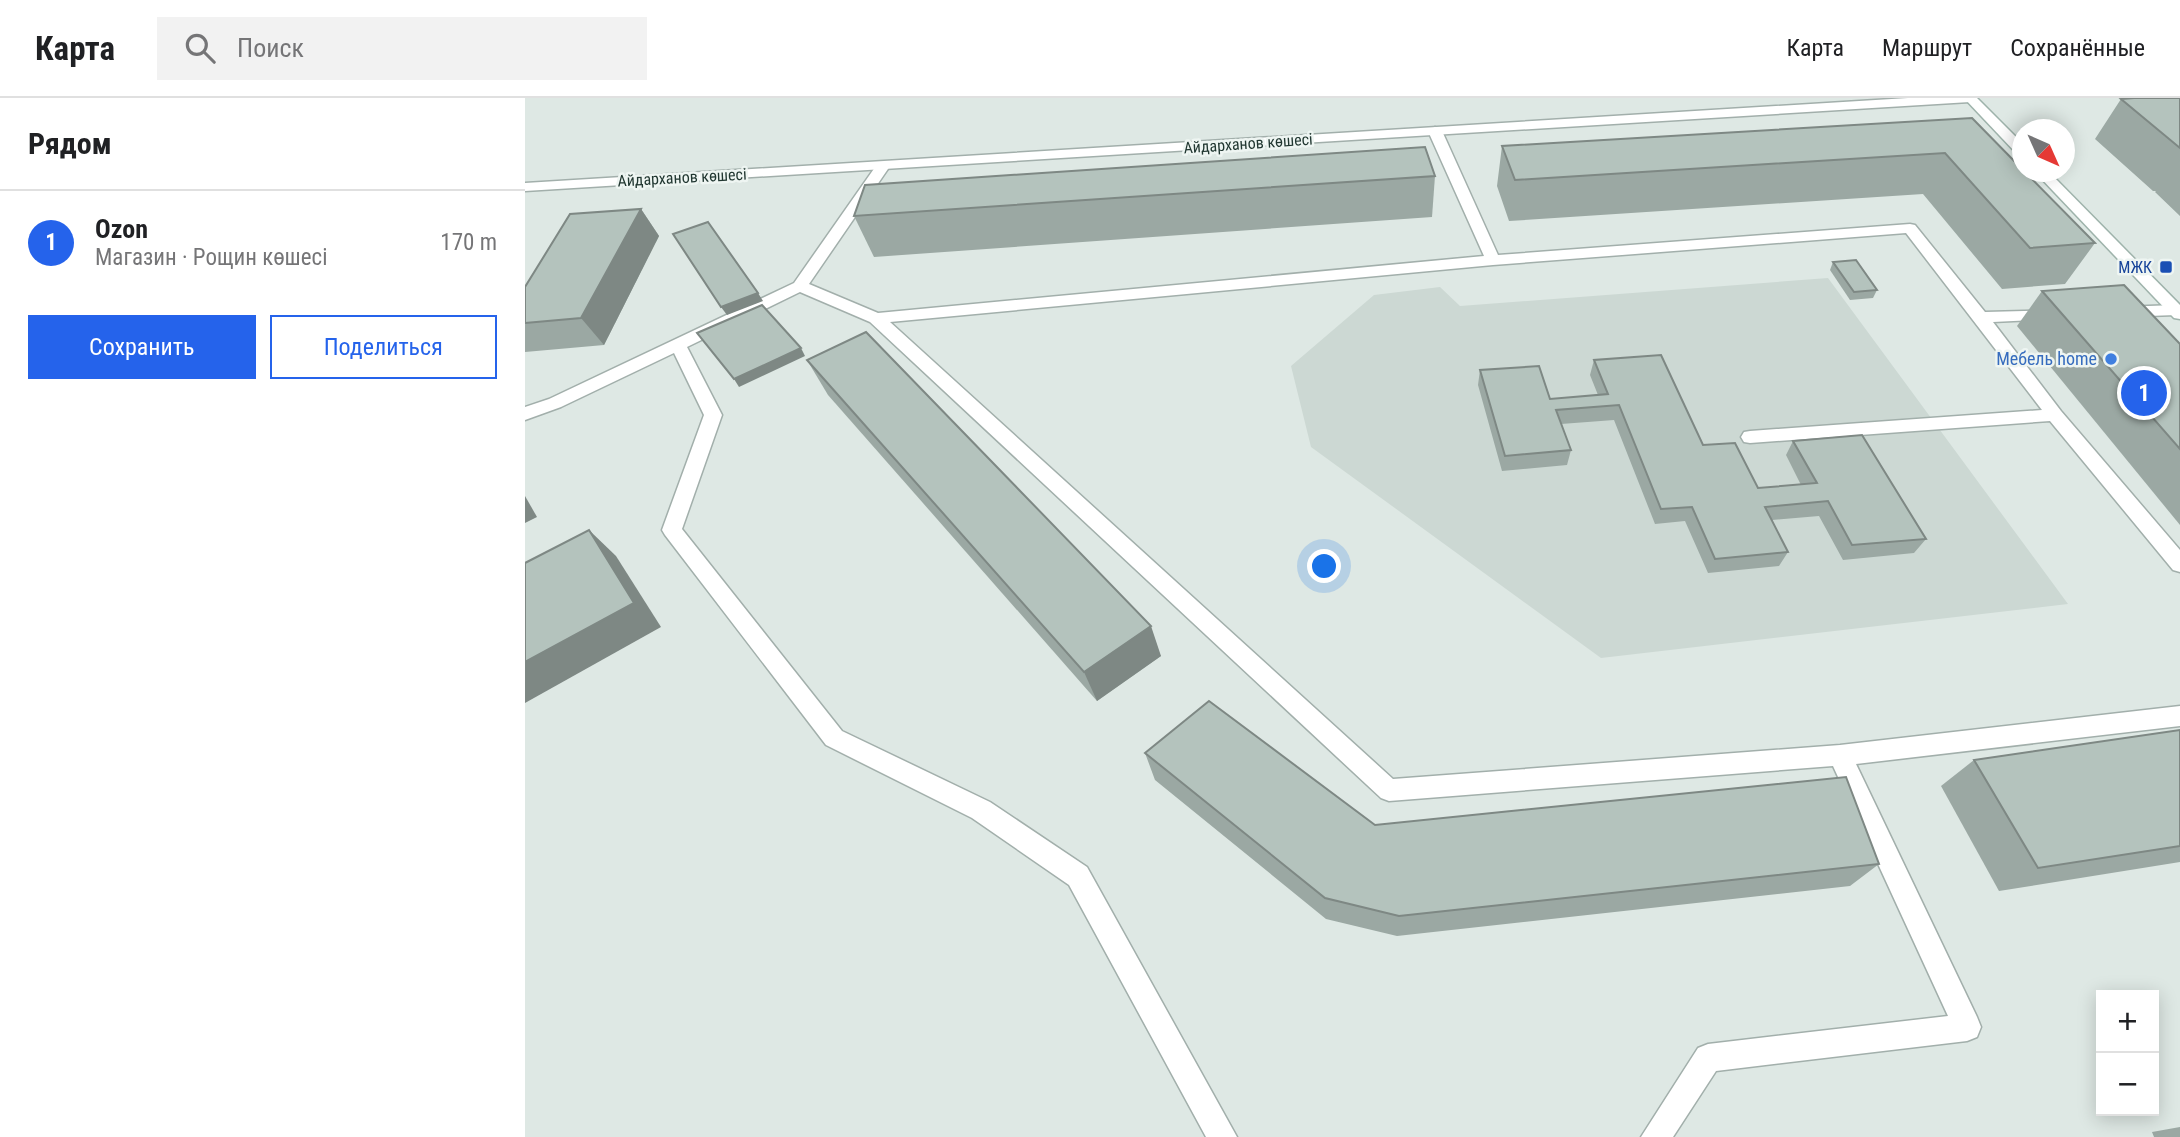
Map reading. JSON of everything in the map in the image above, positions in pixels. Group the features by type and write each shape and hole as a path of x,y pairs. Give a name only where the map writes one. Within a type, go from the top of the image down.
{"street":[{"name":"Айдарханов көшесі","path":"525,187 1971,98"},
{"path":"1971,98 2012,141"},
{"path":"1435,131 1493,260"},
{"path":"525,414 555,403 800,286 883,166"},
{"path":"2052,182 2178,312"},
{"path":"876,318 1493,260 1910,228 2055,415 2180,564"},
{"path":"800,286 876,318 1389,790 1840,755 2180,716"},
{"path":"2109,312 2178,312"},
{"path":"1981,317 2070,314"},
{"path":"678,345 713,415 673,530 834,738 981,810 1078,876 1221,1137"},
{"path":"1750,437 2055,415"},
{"path":"1656,1137 1708,1058 1967,1027 1840,755"}],"shaded area":[{"path":"1828,278 2068,604 1601,658 1311,447 1291,366 1374,295 1440,287 1460,306"}],"building":[{"path":"2180,98 2180,148 2121,99"},
{"path":"1972,118 2012,159 2012,182 2035,182 2095,243 2030,248 1945,153 1515,180 1502,146"},
{"path":"1425,147 1435,176 854,216 865,185"},
{"path":"641,209 581,318 525,323 525,287 570,214"},
{"path":"708,222 758,293 721,307 673,234"},
{"path":"1856,260 1877,290 1854,292 1833,262"},
{"path":"2124,285 2180,344 2180,449 2042,291"},
{"path":"762,305 801,348 734,379 697,333"},
{"path":"866,332 1151,626 1084,672 807,360"},
{"path":"1661,355 1703,445 1735,443 1758,488 1817,483 1793,441 1862,435 1926,539 1852,545 1828,501 1765,507 1788,552 1715,559 1692,507 1661,509 1619,405 1556,410 1571,450 1505,456 1480,370 1539,366 1550,399 1608,394 1594,360"},
{"path":"589,530 634,603 525,662 525,563"},
{"path":"1209,701 1375,825 1846,777 1879,864 1399,916 1325,898 1145,753"},
{"path":"2180,730 2180,846 2038,868 1974,760"}],"place":[{"name":"МЖК","path":"2166,267"},
{"name":"Мебель home","path":"2111,359"},
{"name":"Ozon","path":"2144,393"}]}
